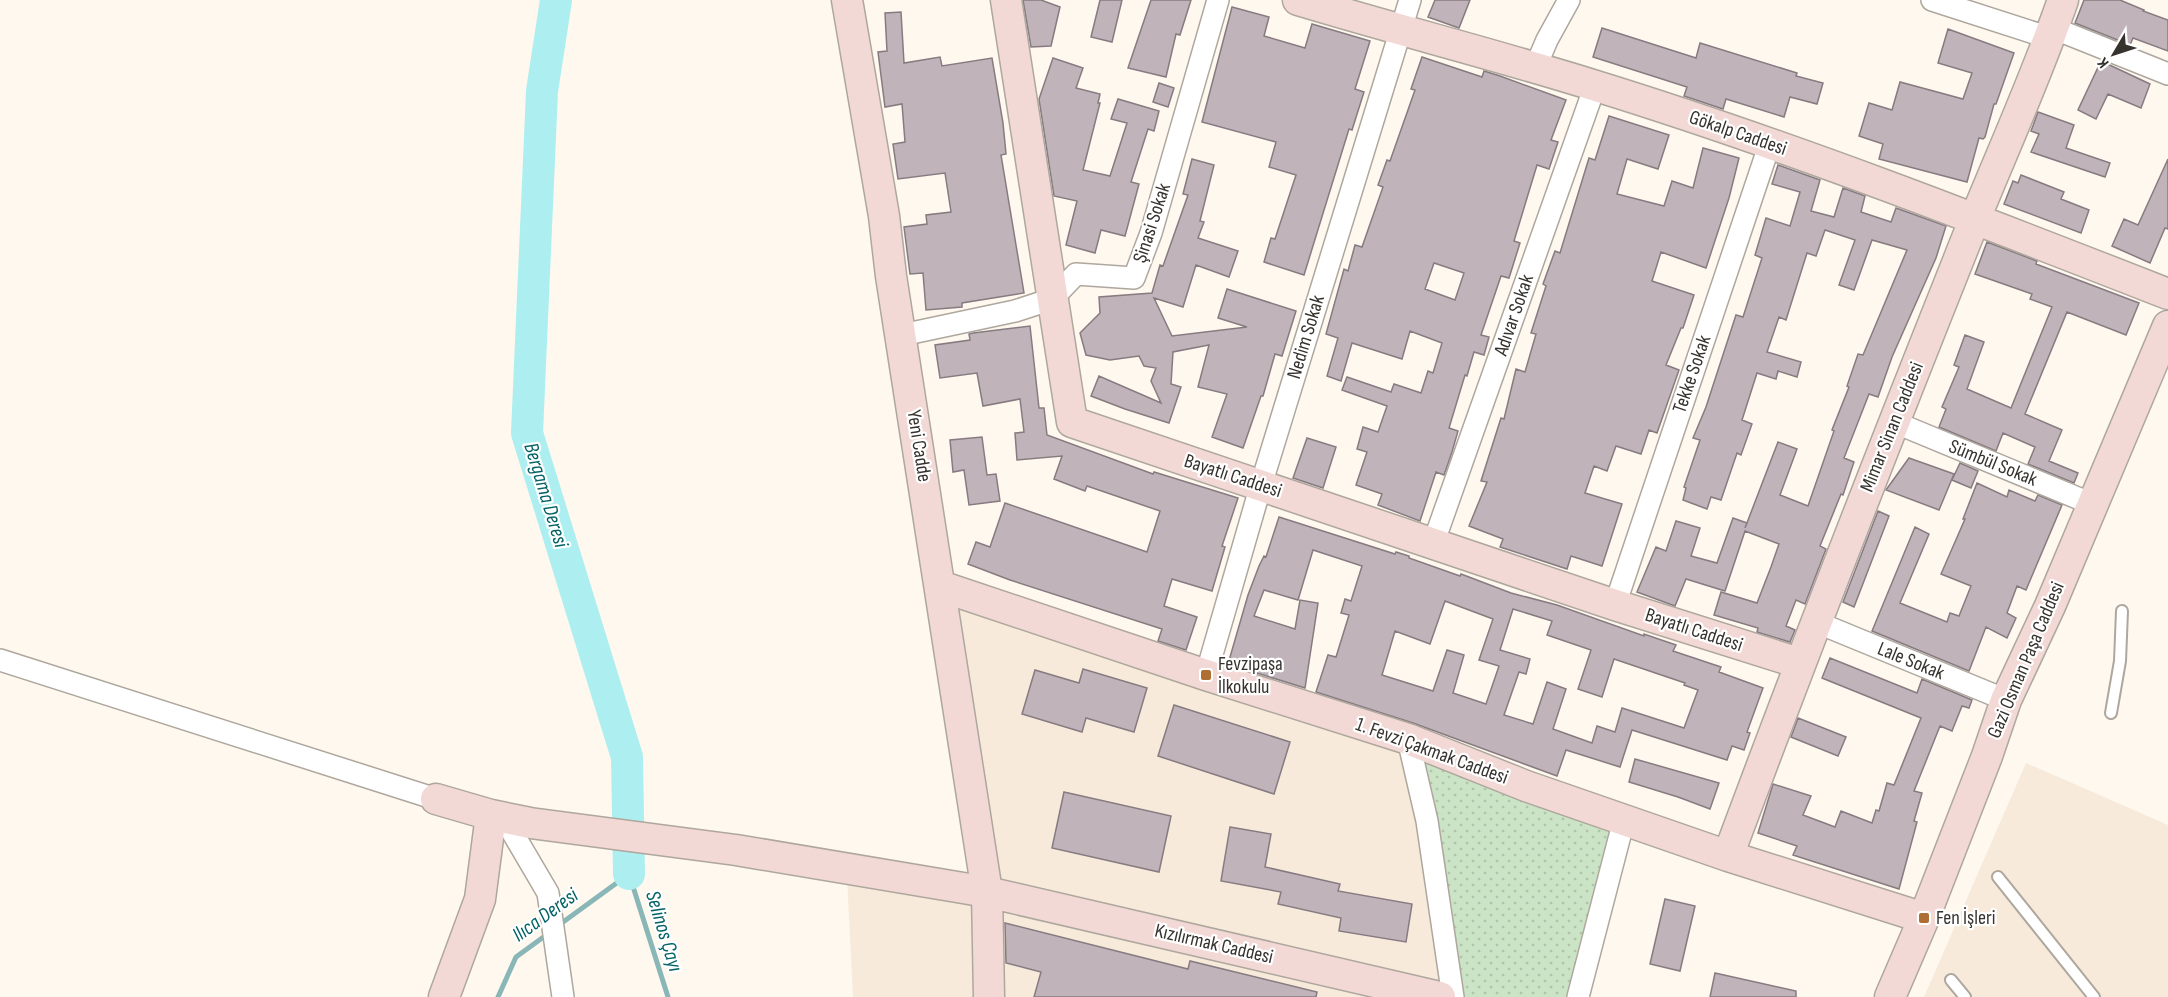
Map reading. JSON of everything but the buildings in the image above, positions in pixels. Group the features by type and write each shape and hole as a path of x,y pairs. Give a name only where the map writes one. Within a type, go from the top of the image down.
{"street":[{"name":"Yeni Cadde","path":"847,0 884,216 987,892 989,997"},
{"name":"Bayatlı Caddesi","path":"1006,0 1072,422 1615,605 1799,663"},
{"name":"Şinasi Sokak","path":"1052,300 1076,274 1134,278 1151,233 1218,0"},
{"name":"Gökalp Caddesi","path":"1299,0 1596,86 1770,143 1975,218 2168,294"},
{"name":"Nedim Sokak","path":"1206,675 1261,485 1410,0"},
{"path":"1535,68 1569,0"},
{"path":"1932,0 2052,33 2168,74"},
{"name":"Mimar Sinan Caddesi","path":"1728,856 1815,622 1975,218 2052,33 2063,0"},
{"name":"Adıvar Sokak","path":"1433,544 1596,86"},
{"name":"Tekke Sokak","path":"1615,605 1770,143"},
{"path":"902,335 1016,311 1052,300"},
{"name":"Gazi Osman Paşa Caddesi","path":"1890,997 1924,918 1987,756 2006,700 2050,606 2168,326"},
{"name":"Sümbül Sokak","path":"1894,422 2092,504"},
{"name":"1. Fevzi Çakmak Caddesi","path":"940,586 1408,740 1526,786 1728,856 1924,918"},
{"name":"Lale Sokak","path":"1815,622 2006,700"},
{"path":"0,660 436,799"},
{"path":"1408,740 1427,821 1453,997"},
{"name":"Kızılırmak Caddesi","path":"436,799 508,819 736,850 987,892 1440,997"},
{"path":"508,819 548,893 563,997"},
{"path":"444,997 508,819"},
{"path":"1578,997 1624,820"}],"lane":[{"path":"2111,713 2120,661 2122,611"},
{"path":"1998,877 2094,997"},
{"path":"1952,980 1965,997"}],"shaded area":[{"path":"940,586 1408,739 1453,997 987,892"},
{"path":"2026,763 2168,825 2168,997 1924,997"},
{"path":"847,877 1391,997 853,997"}],"green space":[{"path":"1408,740 1624,820 1578,997 1453,997"}],"waterway":[{"name":"Bergama Deresi","path":"556,0 542,91 527,433 627,757 629,874"},
{"name":"Selinos Çayı","path":"559,925 629,874 668,997"},
{"name":"Ilıca Deresi","path":"498,997 516,957 549,933"}],"place":[{"name":"Fevzipaşa İlkokulu","path":"1206,675"},
{"name":"Fen İşleri","path":"1924,918"}]}
